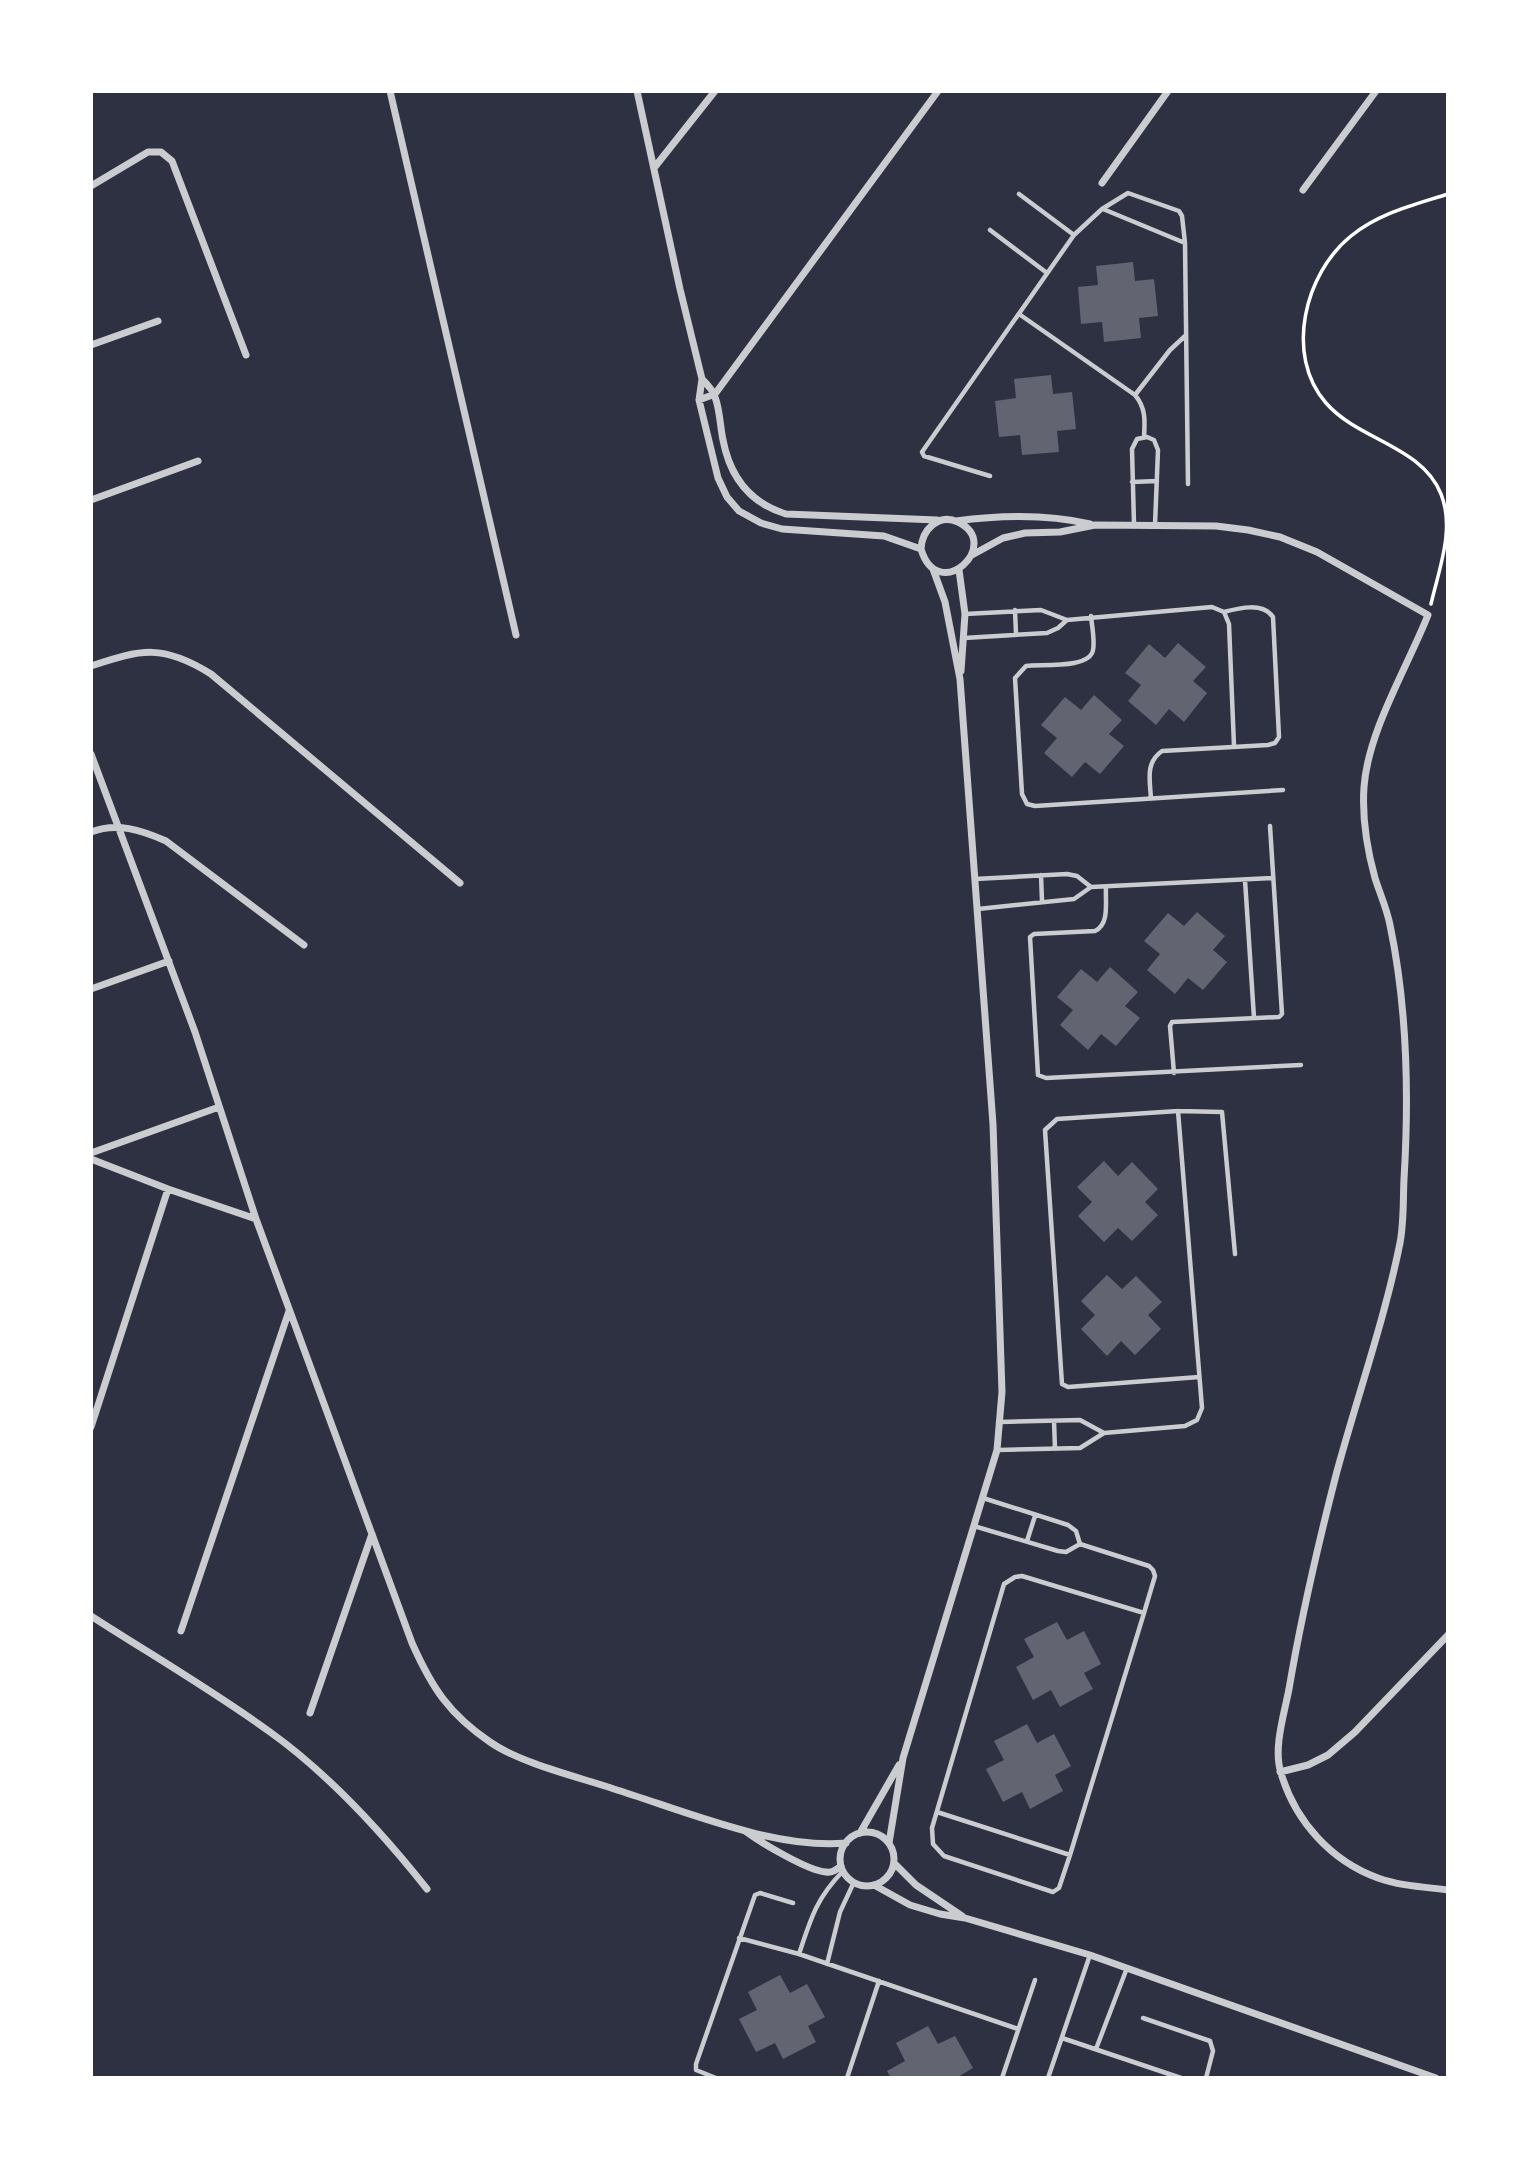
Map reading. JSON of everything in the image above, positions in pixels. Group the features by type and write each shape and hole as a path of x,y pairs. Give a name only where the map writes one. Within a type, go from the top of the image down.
{"street":[{"path":"390,91 516,635"},
{"path":"637,91 702,379 699,400 718,478 727,497 739,511 761,523 782,529 884,536 921,549"},
{"path":"654,168 715,91"},
{"path":"699,400 715,394 938,91"},
{"path":"1102,183 1168,91"},
{"path":"1303,190 1376,91"},
{"path":"91,186 148,152 161,152 173,161 246,355"},
{"path":"91,345 158,321"},
{"path":"702,379 715,394 724,444 732,469 743,488 769,509 786,514 939,521 1060,517 1094,525"},
{"path":"91,500 198,461"},
{"path":"903,1758 860,1833 846,1843 840,1858 842,1869 853,1882 863,1886 874,1885 887,1877 894,1863 889,1843 903,1758 997,1450 1002,1392 993,1124 960,678 945,603 933,569 923,557 921,549 925,531 939,521"},
{"path":"933,569 942,572 958,570 967,564 972,555 974,544 971,535 965,526 956,521"},
{"path":"972,555 1003,538 1060,532 1094,525 1216,526 1248,530 1280,537 1346,567 1428,615 1371,748 1364,786 1364,817 1374,875 1390,923 1405,1053 1407,1135 1401,1238 1385,1309 1336,1476 1293,1662 1280,1742 1280,1772 1303,1823 1326,1847 1354,1867 1378,1878 1404,1885 1448,1890"},
{"path":"958,570 965,614 960,678"},
{"path":"91,666 124,655 143,653 162,653 186,659 211,674 460,883"},
{"path":"91,754 169,961 256,1219 412,1643 442,1700 464,1723 492,1744 542,1766 741,1829 813,1844 846,1843"},
{"path":"91,832 116,826 145,832 166,841 304,945"},
{"path":"91,989 169,961"},
{"path":"91,1153 219,1107"},
{"path":"91,1158 167,1189 256,1219"},
{"path":"91,1427 167,1189"},
{"path":"181,1631 289,1310"},
{"path":"310,1713 372,1533"},
{"path":"91,1616 269,1731 300,1755 342,1792 427,1889"},
{"path":"1280,1772 1308,1765 1328,1755 1354,1732 1448,1635"},
{"path":"741,1829 765,1846 820,1871 842,1869"},
{"path":"860,1833 876,1833 889,1843"},
{"path":"894,1863 916,1885 965,1918"},
{"path":"874,1885 910,1905 965,1918 1090,1955 1436,2078"}],"lane":[{"path":"990,476 924,456 922,452 1074,235 1102,209 1128,193 1177,209 1182,216 1185,243 1188,484"},
{"path":"1019,194 1074,235"},
{"path":"1102,209 1185,243"},
{"path":"990,230 1047,273"},
{"path":"1019,314 1135,395 1143,407 1144,437"},
{"path":"1135,395 1170,350 1185,336"},
{"path":"1134,525 1133,444 1144,437 1157,444 1155,525"},
{"path":"1132,482 1157,481"},
{"path":"964,638 1047,633 1067,620 1091,616 1212,607 1223,612 1263,608 1270,613 1273,622 1279,737 1275,743 1268,746 1162,751 1150,765 1152,799"},
{"path":"1015,610 1016,634"},
{"path":"965,614 1015,610 1049,611 1067,620"},
{"path":"1223,612 1229,624 1234,746"},
{"path":"1091,616 1093,649 1088,658 1079,662 1026,666 1015,678 1023,798 1027,804 1035,806 1283,790"},
{"path":"1174,1073 1170,1026 1172,1022 1279,1017 1282,1013 1270,826"},
{"path":"1041,875 1042,901"},
{"path":"975,879 1073,875 1091,887 1106,887 1273,878"},
{"path":"1245,880 1254,1018"},
{"path":"977,909 1074,899 1091,887"},
{"path":"1106,887 1105,921 1100,929 1034,934 1030,937 1036,1072 1041,1077 1174,1073 1301,1065"},
{"path":"1199,1377 1068,1387 1061,1381 1045,1130 1057,1119 1178,1111 1215,1110 1223,1114 1235,1254"},
{"path":"997,1450 1085,1446 1104,1433 1191,1424 1197,1420 1202,1408 1178,1111"},
{"path":"1054,1421 1055,1449"},
{"path":"1000,1422 1085,1421 1104,1433"},
{"path":"983,1498 1072,1527 1080,1544"},
{"path":"1027,1542 1035,1516"},
{"path":"974,1526 1066,1552 1080,1544 1151,1567 1155,1576 1144,1613 1070,1855 1059,1888 1053,1892 944,1856 937,1851 932,1836 937,1812 1004,1584 1022,1576 1144,1613"},
{"path":"937,1812 1070,1855"},
{"path":"799,1954 819,1900 842,1869"},
{"path":"827,1964 840,1912 853,1882"},
{"path":"716,2078 696,2070 696,2064 756,1894 793,1903"},
{"path":"739,1938 799,1954 1018,2029"},
{"path":"1048,2078 1090,1955"},
{"path":"1096,2049 1127,1968"},
{"path":"1002,2078 1035,1980"},
{"path":"847,2078 879,1981"},
{"path":"1143,2018 1210,2041 1213,2051 1206,2078"},
{"path":"1062,2038 1181,2078"}],"path":[{"path":"1428,615 1443,554 1447,524 1442,496 1432,477 1417,463 1345,419 1326,403 1312,382 1305,364 1304,330 1311,293 1325,264 1350,237 1383,215 1448,194"}],"building":[{"path":"1133,262 1135,281 1154,279 1158,316 1139,318 1141,338 1104,342 1102,322 1081,324 1078,287 1098,285 1096,266"},
{"path":"1051,375 1053,394 1072,392 1076,429 1057,431 1059,452 1022,455 1020,435 999,437 995,401 1016,398 1014,379"},
{"path":"1178,643 1206,667 1193,681 1207,693 1184,722 1169,709 1156,725 1128,701 1141,685 1125,673 1149,644 1165,658"},
{"path":"1094,695 1122,720 1109,734 1124,746 1100,774 1085,762 1072,777 1044,753 1057,738 1041,725 1065,697 1081,710"},
{"path":"1197,912 1225,936 1213,950 1227,962 1203,990 1188,978 1175,994 1147,970 1160,954 1144,941 1168,913 1184,926"},
{"path":"1110,967 1138,992 1125,1006 1140,1018 1116,1046 1101,1034 1088,1050 1060,1025 1073,1010 1057,997 1081,969 1097,982"},
{"path":"1104,1161 1118,1176 1132,1162 1158,1189 1145,1202 1158,1215 1132,1241 1118,1228 1104,1242 1078,1216 1092,1202 1077,1187"},
{"path":"1107,1275 1122,1289 1136,1276 1162,1302 1148,1315 1161,1329 1135,1355 1121,1341 1107,1356 1081,1329 1095,1315 1081,1301"},
{"path":"1057,1622 1067,1640 1084,1631 1101,1664 1084,1673 1093,1689 1060,1707 1051,1690 1033,1700 1016,1667 1034,1657 1024,1639"},
{"path":"1027,1724 1037,1743 1054,1734 1071,1766 1055,1775 1063,1791 1030,1809 1022,1792 1003,1802 986,1769 1004,1760 994,1741"},
{"path":"780,1975 790,1993 807,1984 825,2017 808,2026 816,2042 783,2059 775,2043 756,2052 739,2019 757,2010 748,1992"},
{"path":"928,2026 938,2044 955,2036 973,2068 956,2078 891,2078 887,2071 905,2061 896,2043"}]}
